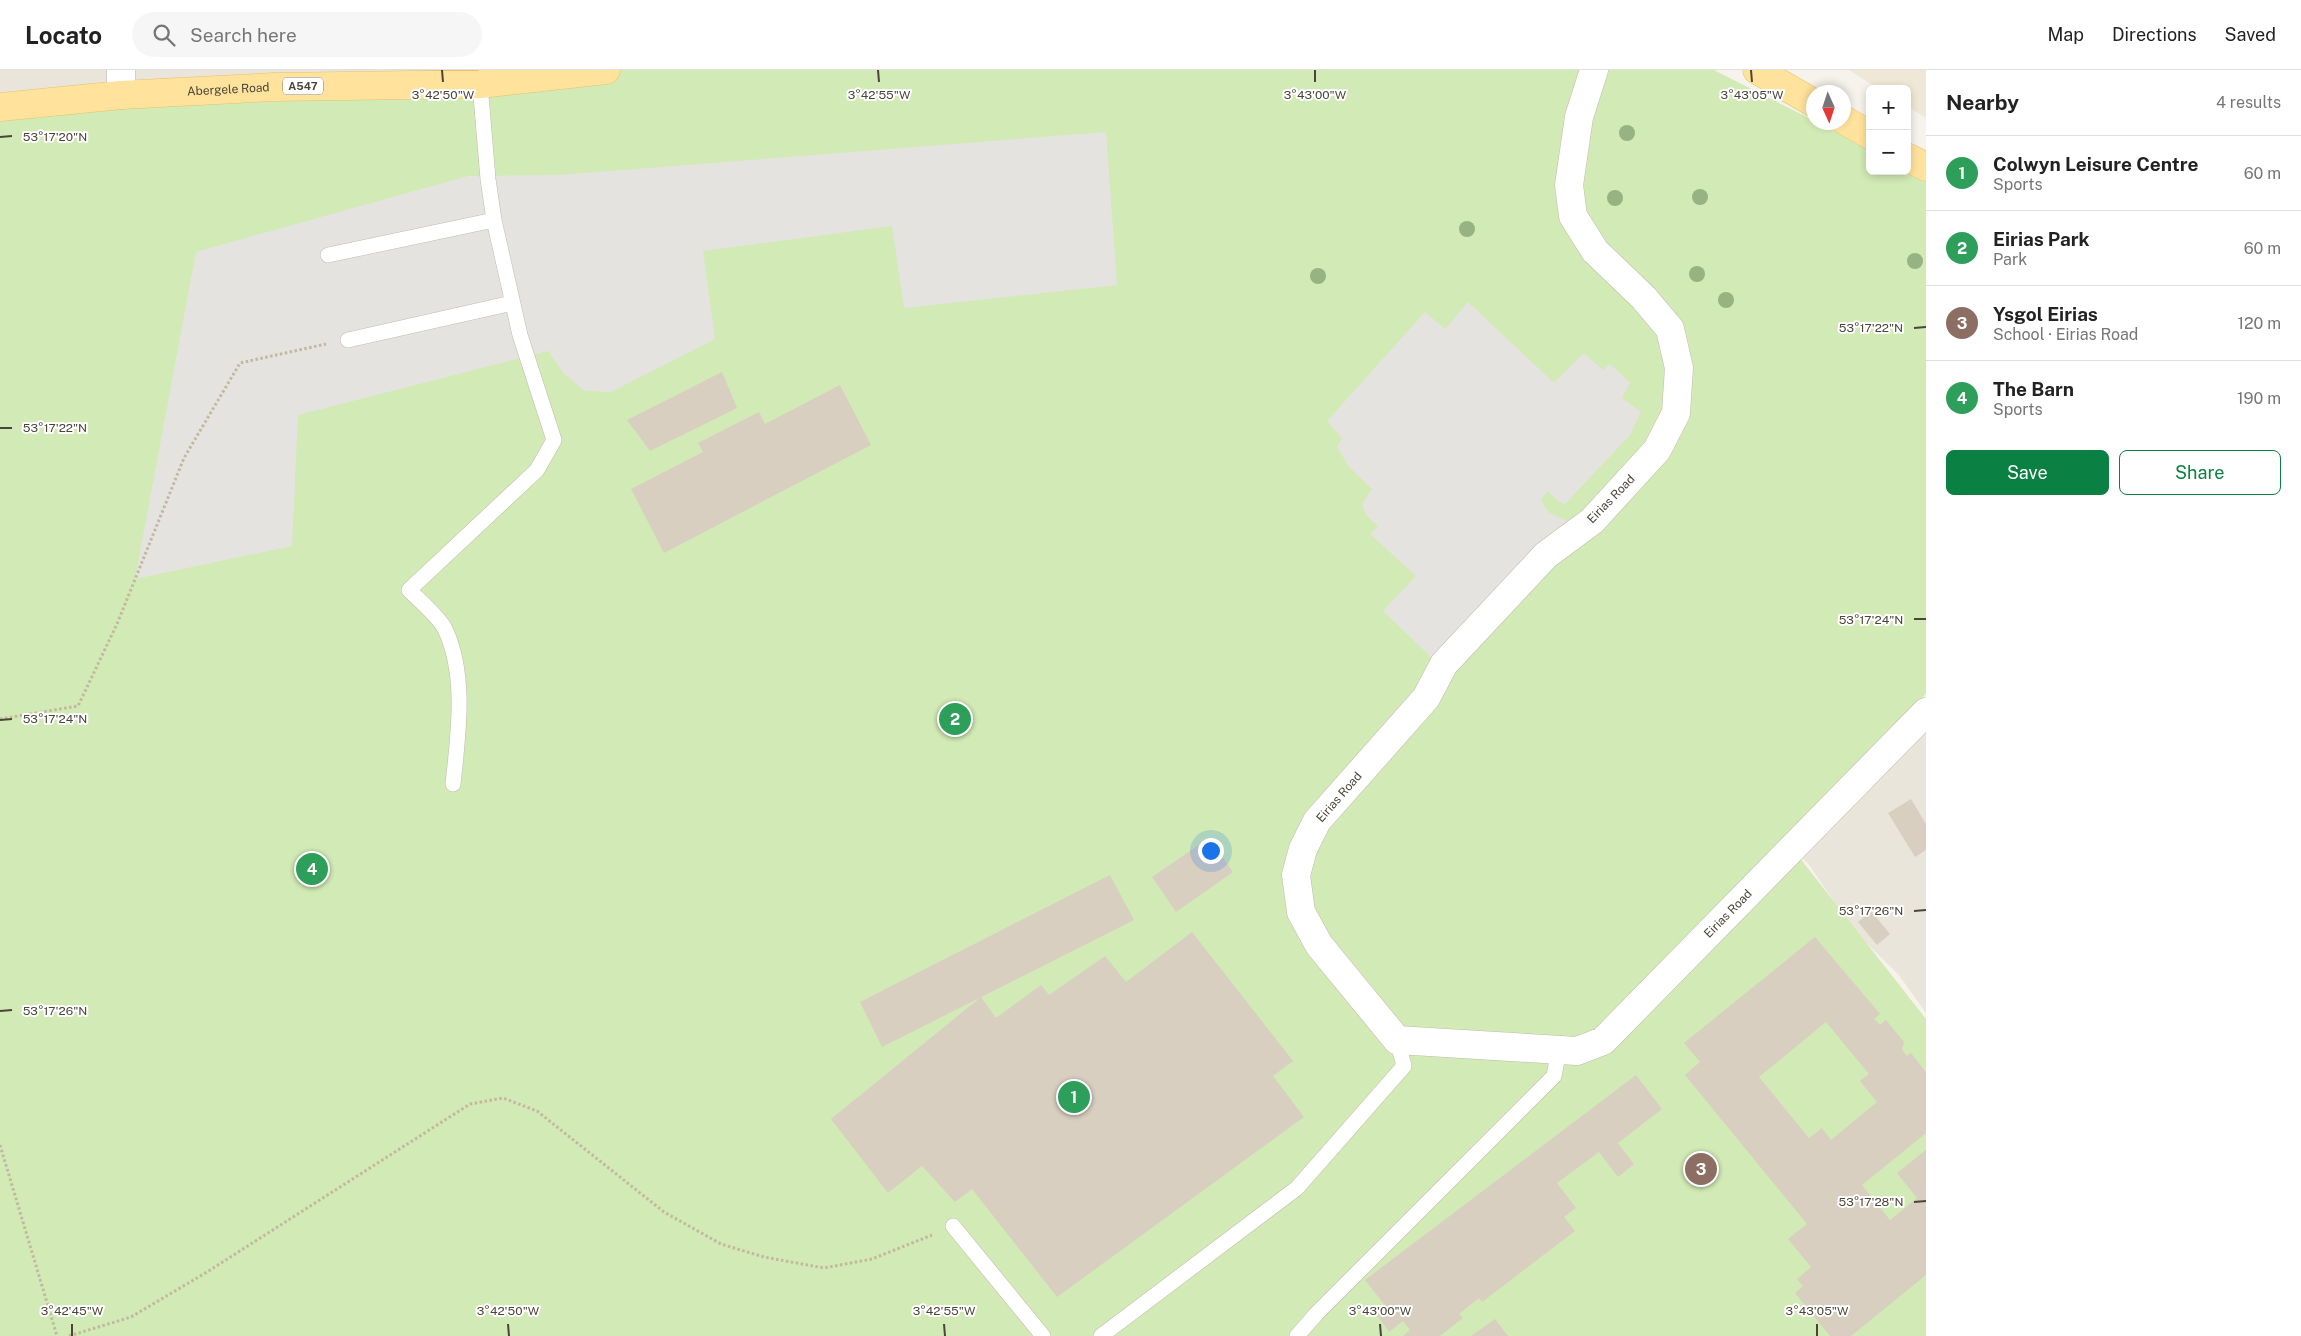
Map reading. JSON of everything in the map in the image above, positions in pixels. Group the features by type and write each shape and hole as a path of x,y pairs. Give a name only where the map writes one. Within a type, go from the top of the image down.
{"main road":[{"name":"Abergele Road","path":"0,107 121,83 274,87 480,84 606,70"},
{"path":"1757,70 1806,98"},
{"path":"1851,124 1866,133"},
{"path":"1911,159 1926,167"}],"street":[{"name":"Eirias Road","path":"1594,70 1579,117 1569,186 1574,216 1595,251 1644,298 1670,328 1680,368 1676,413 1657,450 1599,514 1546,555 1444,664 1426,698 1317,822 1303,849 1296,876 1301,912 1319,944 1397,1040 1577,1050 1603,1041 1926,714"}],"lane":[{"path":"453,784 460,715 455,661 444,628 409,590 537,470 554,440 520,335 494,220 488,179 480,84"},
{"path":"328,255 494,220"},
{"path":"348,340 512,303"},
{"path":"1101,1336 1297,1188 1404,1066 1397,1040"},
{"path":"1297,1336 1317,1313 1554,1076 1559,1050"},
{"path":"953,1226 1043,1336"}],"path":[{"path":"0,718 78,706 117,624 184,458 240,363 348,340"},
{"path":"69,1336 131,1317 208,1272 470,1104 503,1098 537,1111 664,1212 722,1244 764,1257 824,1268 872,1259 953,1226"},
{"path":"0,1145 57,1336"}],"shaded area":[{"path":"0,70 606,70 0,107"},
{"path":"1849,70 1926,70 1926,118 1911,109 1911,85 1873,85"},
{"path":"1106,132 1117,285 904,308 892,226 703,251 715,339 611,392 585,391 564,374 548,351 298,415 292,546 135,579 196,252 468,176 559,175"},
{"path":"1468,302 1554,383 1584,353 1603,370 1610,364 1630,383 1622,398 1641,412 1630,435 1564,505 1547,491 1541,500 1548,512 1567,521 1538,543 1449,638 1433,659 1383,611 1416,576 1370,534 1378,526 1366,515 1362,504 1372,489 1349,467 1337,447 1342,438 1327,421 1425,312 1445,329"},
{"path":"1926,712 1926,1013 1898,974 1853,930 1810,866 1792,848"}],"green space":[{"path":"606,70 1714,70 1806,117 1806,130 1832,130 1866,147 1866,175 1911,175 1911,172 1926,178 1926,693 1892,745 1792,848 1926,1019 1926,1336 0,1336 0,107"}],"building":[{"path":"722,372 737,408 650,451 627,420"},
{"path":"840,385 871,445 664,553 631,489 703,452 698,443 759,412 765,424"},
{"path":"1911,799 1926,824 1926,850 1915,857 1888,813"},
{"path":"1209,838 1233,872 1176,912 1152,877"},
{"path":"1110,875 1134,920 882,1047 860,1002"},
{"path":"1871,911 1890,934 1877,945 1858,922"},
{"path":"1192,932 1293,1061 1273,1076 1304,1117 1057,1297 972,1189 955,1202 922,1166 888,1193 831,1119 981,997 996,1018 1041,985 1049,995 1105,956 1126,982"},
{"path":"1815,937 1880,1014 1874,1019 1880,1025 1886,1020 1904,1042 1902,1050 1907,1056 1911,1053 1926,1072 1926,1133 1862,1185 1890,1220 1917,1198 1897,1173 1926,1150 1926,1275 1851,1336 1830,1336 1795,1293 1803,1286 1797,1279 1811,1267 1788,1239 1807,1224 1685,1075 1700,1062 1684,1043","holes":["1826,1022 1869,1074 1860,1081 1877,1102 1831,1140 1822,1128 1809,1138 1759,1077"]},
{"path":"1636,1075 1662,1109 1618,1143 1634,1164 1618,1177 1599,1152 1557,1183 1576,1208 1564,1217 1575,1231 1482,1302 1479,1298 1459,1314 1463,1318 1440,1336 1403,1336 1410,1330 1403,1321 1389,1332 1377,1315 1387,1308 1365,1280"},
{"path":"1495,1319 1508,1336 1471,1336"}],"place":[{"name":"Eirias Park","path":"955,719"},
{"name":"The Barn","path":"312,869"},
{"name":"Colwyn Leisure Centre","path":"1074,1097"},
{"name":"Ysgol Eirias","path":"1701,1169"}]}
